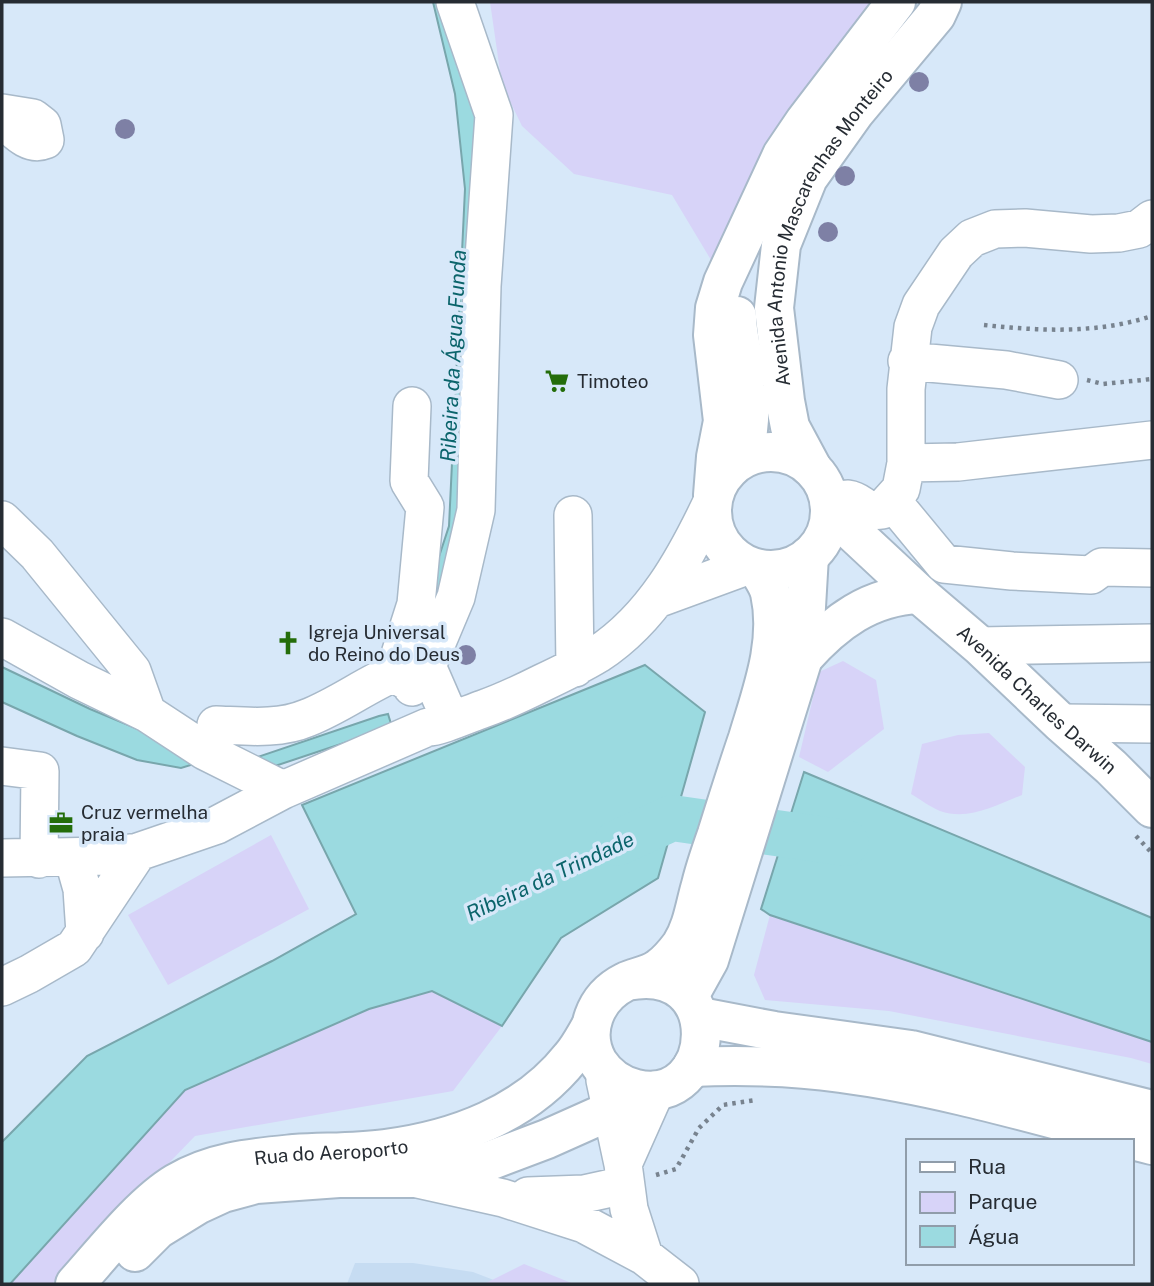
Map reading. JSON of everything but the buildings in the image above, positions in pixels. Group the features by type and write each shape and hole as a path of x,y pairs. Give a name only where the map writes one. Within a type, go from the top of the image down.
{"main road":[{"name":"Avenida Antonio Mascarenhas Monteiro","path":"712,499 723,421 713,335 715,308 723,282 782,155 896,2"},
{"name":"Avenida Antonio Mascarenhas Monteiro","path":"812,468 790,427 785,401 774,308 781,245 808,178 855,112 936,15 942,2"},
{"path":"741,240 737,323 748,386 749,409 748,435 742,458"},
{"path":"764,452 786,453 812,468 820,478 829,506 824,537 813,552 794,565 776,570 752,567 731,555 719,540 712,522 712,499 724,474 742,458 764,452"},
{"path":"829,506 919,594"},
{"path":"813,552 919,594"},
{"path":"803,657 813,552"},
{"path":"752,567 770,594 773,627 770,715"},
{"path":"694,1007 709,960 714,891 770,715 803,657 833,627 858,610 884,598 919,594"},
{"name":"Avenida Charles Darwin","path":"919,594 981,646 1061,723 1111,766 1152,808"},
{"path":"627,981 644,977 660,979 676,986 694,1007 703,1034 700,1051 692,1067 682,1078 670,1085 624,1089 594,1055 591,1026 595,1011 603,998 614,988 627,981 657,970 681,945 714,891"},
{"path":"694,1007 774,1031 911,1050 1152,1110"},
{"name":"Rua do Aeroporto","path":"75,1284 145,1209 176,1182 230,1161 385,1149 430,1140 494,1119 531,1097 547,1082 572,1057 591,1026"},
{"path":"692,1067 737,1066 840,1073 937,1090 1129,1139"},
{"name":"Rua do Aeroporto","path":"106,1284 158,1229 223,1193 256,1184 339,1178 413,1178 489,1161 547,1139 624,1089"},
{"path":"1133,1140 1152,1145"}],"street":[{"path":"439,725 427,666 456,597 476,510 482,286 494,115 455,2"},
{"path":"2,113 33,118 42,125 45,140 40,143 32,142 2,119"},
{"path":"829,506 853,500 868,511 882,510 901,489 906,463 907,361 913,327 921,305 956,253 972,238 995,229 1119,233 1139,229 1152,219"},
{"path":"907,361 1006,369 1059,380"},
{"path":"216,725 263,727 305,719 394,673 416,604 425,507 409,481 412,406"},
{"path":"906,463 958,462 1152,440"},
{"path":"2,858 56,858 138,852 217,825 283,790 439,725 498,704 575,668 609,646 657,599 687,555 712,499"},
{"path":"892,501 944,564 1090,575 1102,567 1152,568"},
{"path":"573,515 575,668"},
{"path":"2,520 37,554 132,671 147,713"},
{"path":"657,599 752,567"},
{"path":"2,637 79,680 147,713 205,751 283,790"},
{"path":"981,646 1152,643"},
{"path":"394,673 410,683 439,725"},
{"path":"1061,723 1152,724"},
{"path":"2,766 40,771 56,858 82,889 85,933"},
{"path":"2,987 74,948 138,852"},
{"path":"624,1089 624,1174"},
{"path":"624,1089 624,1174 629,1209 645,1256"},
{"path":"503,1198 584,1194 624,1174"},
{"path":"413,1178 503,1198 584,1224 645,1256 680,1284"}],"path":[{"path":"984,325 1035,331 1074,330 1138,321 1152,316"},
{"path":"1059,380 1088,380 1103,384 1152,379"},
{"path":"624,1174 676,1169 699,1128 723,1105 761,1099"}],"shaded area":[{"path":"355,1263 413,1263 473,1272 504,1284 347,1284"}],"green space":[{"path":"490,2 875,2 717,270 672,195 574,174 522,126 502,85"},
{"path":"843,661 876,680 884,729 828,772 799,757 819,672"},
{"path":"989,733 1025,767 1022,795 972,813 951,814 940,811 911,794 922,744 958,735"},
{"path":"271,835 309,909 168,985 128,915"},
{"path":"770,915 903,926 1152,991 1152,1064 889,1011 765,1000 754,975"},
{"path":"432,991 502,1026 453,1091 195,1136 52,1284 10,1284 185,1090 369,1009"},
{"path":"524,1264 574,1284 484,1284"}],"water":[{"path":"433,2 465,2 476,34 478,539 414,633 449,526 465,189 455,94"},
{"path":"645,665 705,712 658,878 561,938 502,1026 432,991 369,1009 185,1090 10,1284 2,1284 2,1142 87,1056 272,961 356,914 302,805"},
{"path":"2,667 145,732 249,760 379,716 388,714 392,727 257,772 207,760 181,768 137,760 2,702"},
{"path":"804,772 1152,918 1152,1042 770,915 761,909"}],"waterway":[{"name":"Ribeira da Trindade","path":"617,843 672,818 846,843"}],"place":[{"name":"Timoteo","path":"557,381"},
{"name":"Igreja Universal do Reino do Deus","path":"288,643"},
{"name":"Cruz vermelha praia","path":"61,823"}],"water label":[{"name":"Ribeira da Água Funda","path":"453,356"}]}
